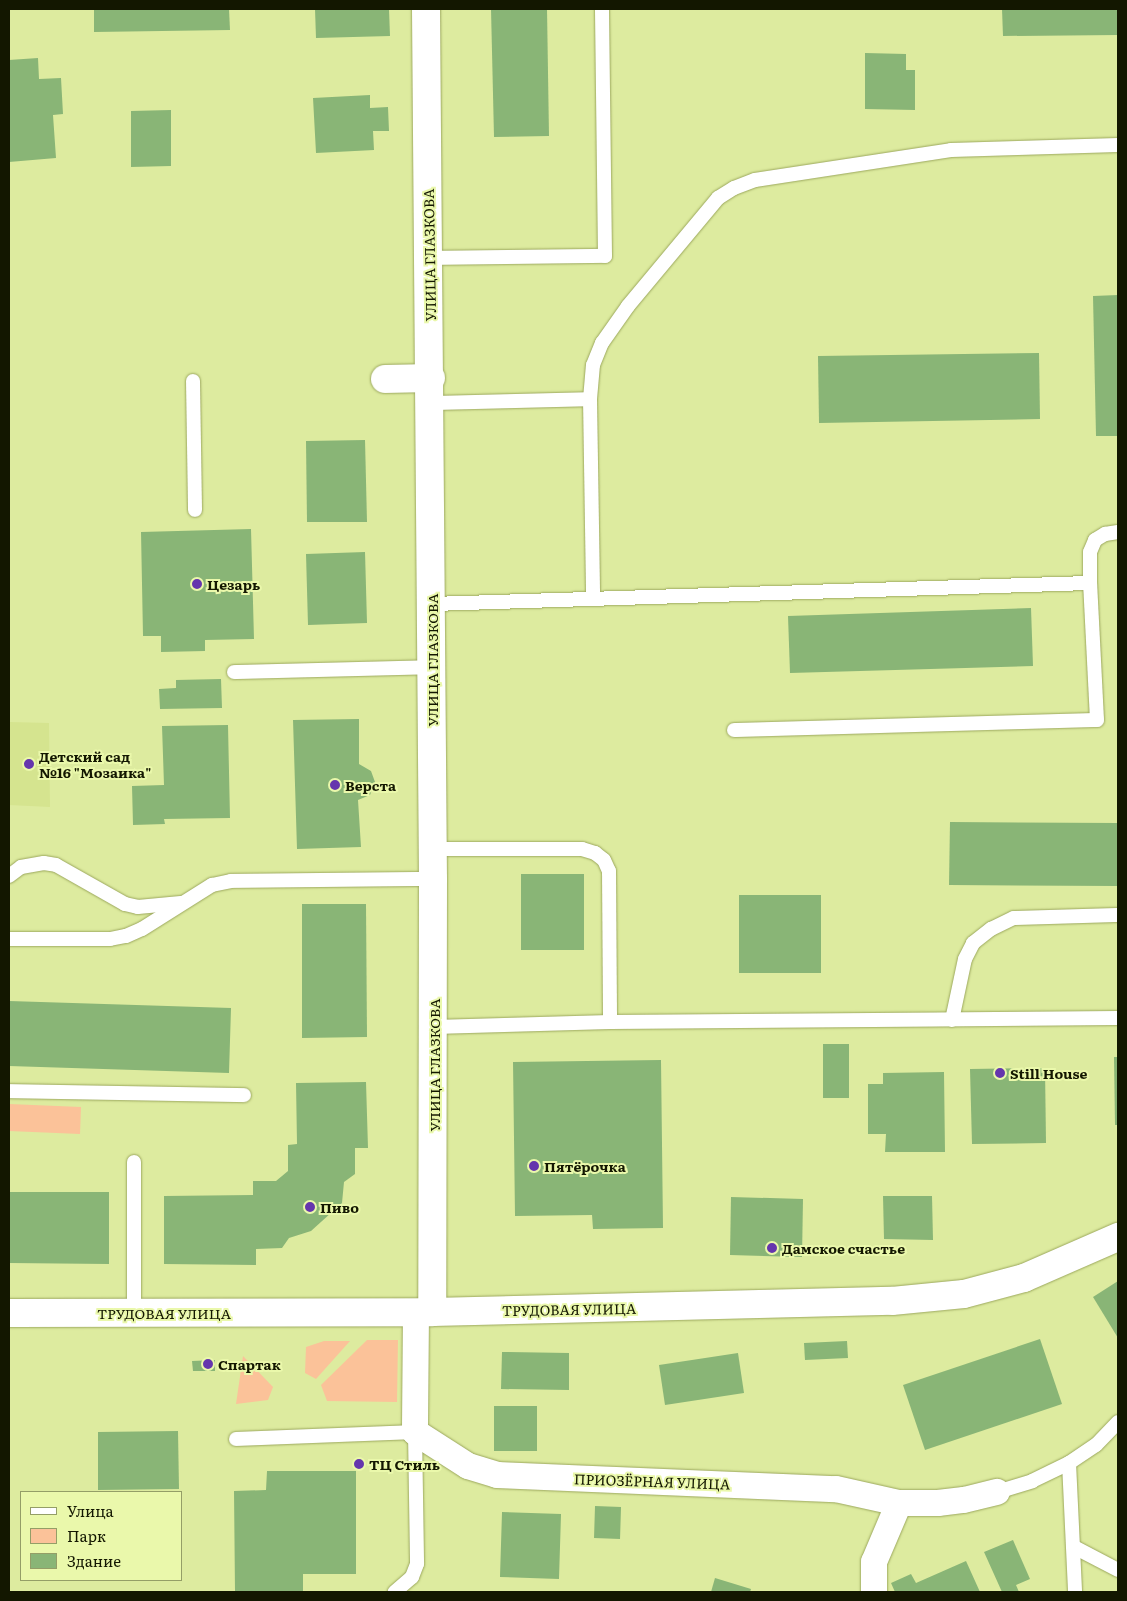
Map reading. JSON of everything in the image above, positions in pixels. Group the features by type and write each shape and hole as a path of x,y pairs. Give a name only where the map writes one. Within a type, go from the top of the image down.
{"street":[{"name":"УЛИЦА ГЛАЗКОВА","path":"424,1312 434,1027 430,258 426,9"},
{"path":"385,379 431,391"},
{"name":"ТРУДОВАЯ УЛИЦА","path":"9,1313 424,1312 882,1302 964,1294 1024,1278 1118,1237"},
{"path":"415,1432 424,1312"},
{"name":"ПРИОЗЁРНАЯ УЛИЦА","path":"415,1432 468,1466 496,1475 836,1489 899,1503 938,1503 964,1500 997,1492"},
{"path":"874,1592 874,1562 899,1503"}],"lane":[{"path":"430,258 605,256 602,9"},
{"path":"593,598 590,399 593,365 602,343 628,306 718,198 734,188 755,180 951,150 1118,145"},
{"path":"193,381 196,510"},
{"path":"431,391 590,399"},
{"path":"734,730 1097,720 1090,552 1095,540 1105,534 1118,532"},
{"path":"432,604 1090,583"},
{"path":"234,672 432,667"},
{"path":"433,849 582,849 595,853 604,860 609,871 610,1022"},
{"path":"9,876 21,867 44,863 56,865 125,904 138,907 184,903"},
{"path":"9,939 110,939 126,936 142,929 212,885 231,881 433,879"},
{"path":"952,1020 965,959 973,943 991,929 1014,918 1118,915"},
{"path":"434,1027 610,1022 1118,1018"},
{"path":"9,1091 244,1095"},
{"path":"134,1162 134,1313"},
{"path":"997,1492 1032,1481 1069,1463 1096,1445 1118,1422"},
{"path":"236,1439 415,1432 417,1564 412,1578 395,1592"},
{"path":"1069,1463 1075,1592"},
{"path":"1074,1547 1118,1570"}],"shaded area":[{"name":"Детский сад №16 \"Мозаика\"","path":"9,722 49,723 50,807 9,805"}],"green space":[{"path":"9,1104 81,1107 80,1134 9,1131"},
{"path":"367,1340 398,1340 397,1402 327,1401 321,1385"},
{"path":"324,1341 350,1341 316,1379 305,1373 306,1347"},
{"path":"243,1356 273,1387 268,1400 236,1404"}],"building":[{"path":"94,9 229,9 230,30 94,32"},
{"path":"315,9 389,9 390,36 316,38"},
{"path":"491,9 547,9 549,136 494,137"},
{"path":"1002,9 1118,9 1118,35 1003,36"},
{"path":"865,53 906,54 906,70 915,70 915,110 865,109"},
{"path":"38,58 39,79 61,78 63,114 53,115 56,158 9,162 9,60"},
{"path":"370,95 370,108 388,107 389,131 373,131 374,150 316,153 313,98"},
{"path":"171,110 171,166 131,167 131,111"},
{"path":"1118,295 1118,436 1096,436 1093,296"},
{"path":"1039,353 1040,419 819,423 818,356"},
{"path":"365,440 367,522 307,522 306,441"},
{"name":"Цезарь","path":"251,529 254,639 205,640 205,651 161,652 161,636 143,636 141,532"},
{"path":"365,552 367,623 308,625 306,554"},
{"path":"1031,608 1033,666 790,673 788,616"},
{"path":"221,679 222,708 160,709 159,689 176,688 176,680"},
{"name":"Верста","path":"359,719 359,764 371,771 375,782 370,795 358,800 361,847 297,849 293,720"},
{"path":"228,725 230,818 164,819 165,824 133,825 132,786 164,785 162,726"},
{"path":"950,822 1118,823 1118,886 949,885"},
{"path":"521,874 584,874 584,950 521,950"},
{"path":"739,895 821,895 821,973 739,973"},
{"path":"302,904 366,904 367,1037 302,1038"},
{"path":"9,1001 231,1008 229,1073 9,1066"},
{"path":"823,1044 849,1044 849,1098 823,1098"},
{"path":"1114,1057 1118,1057 1118,1125 1115,1125"},
{"path":"661,1060 663,1228 593,1229 592,1215 515,1216 513,1062"},
{"path":"1045,1068 1046,1143 972,1144 970,1069"},
{"path":"944,1072 945,1152 885,1152 886,1134 868,1134 868,1084 883,1084 883,1073"},
{"path":"366,1082 368,1148 355,1148 355,1174 344,1182 342,1203 311,1231 289,1238 282,1248 256,1249 256,1265 164,1264 164,1196 253,1195 253,1181 276,1181 288,1171 288,1145 297,1144 296,1083"},
{"path":"9,1192 109,1192 109,1264 9,1263"},
{"path":"883,1196 932,1196 933,1240 884,1239"},
{"path":"731,1197 803,1199 802,1257 730,1255"},
{"path":"1118,1281 1118,1338 1093,1297"},
{"path":"1040,1339 1062,1404 925,1450 903,1385"},
{"path":"847,1341 848,1358 805,1360 804,1343"},
{"path":"502,1352 569,1353 569,1390 501,1389"},
{"path":"738,1353 744,1393 665,1405 659,1365"},
{"path":"215,1360 215,1371 193,1371 192,1361"},
{"path":"494,1406 537,1406 537,1451 494,1451"},
{"path":"178,1431 179,1489 98,1490 98,1432"},
{"path":"267,1471 356,1471 356,1574 303,1574 303,1592 235,1592 234,1491 266,1490"},
{"path":"595,1506 621,1507 620,1539 594,1538"},
{"path":"502,1512 561,1514 559,1579 500,1577"},
{"path":"1013,1540 1030,1579 1016,1585 1019,1592 1002,1592 984,1552"},
{"path":"966,1561 980,1592 895,1592 891,1583 911,1574 916,1583"},
{"path":"715,1578 751,1589 750,1592 711,1592"}],"place":[{"name":"Цезарь","path":"197,584"},
{"name":"Детский сад №16 \"Мозаика\"","path":"29,764"},
{"name":"Верста","path":"335,785"},
{"name":"Still House","path":"1000,1073"},
{"name":"Пятёрочка","path":"534,1166"},
{"name":"Пиво","path":"310,1207"},
{"name":"Дамское счастье","path":"772,1248"},
{"name":"Спартак","path":"208,1364"},
{"name":"ТЦ Стиль","path":"359,1464"}]}
